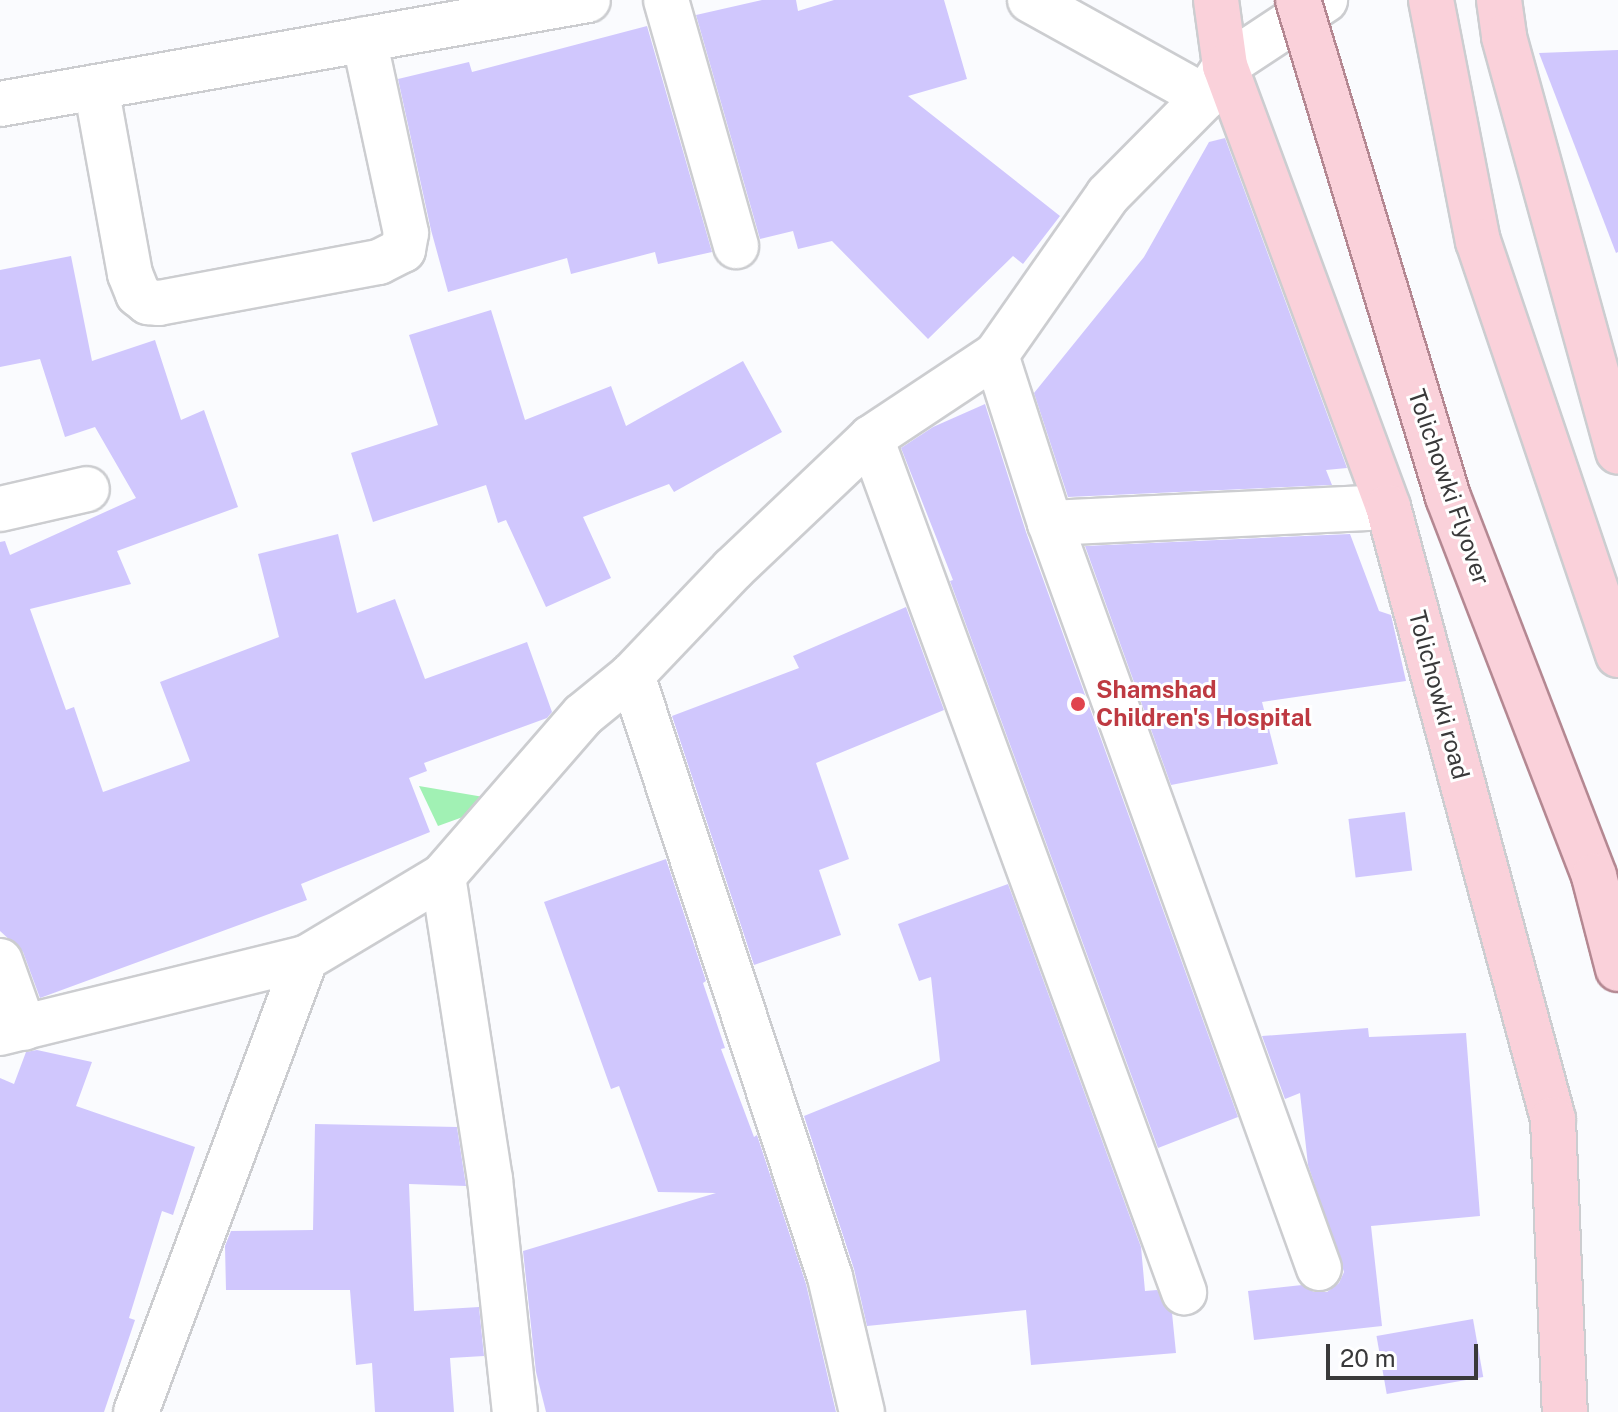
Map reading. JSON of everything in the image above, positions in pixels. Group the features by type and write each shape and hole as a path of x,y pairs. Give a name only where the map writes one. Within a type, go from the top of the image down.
{"main road":[{"name":"Tolichowki road","path":"1216,0 1215,82 1388,507 1553,1119 1565,1412"},
{"name":"Tolichowki Flyover","path":"1298,0 1448,497 1594,876 1618,969"},
{"path":"1431,0 1478,241 1618,655"},
{"path":"1499,0 1504,37 1618,452"}],"street":[{"path":"0,104 586,0"},
{"path":"666,0 736,246"},
{"path":"1030,0 1215,82"},
{"path":"0,961 12,1031 306,958 443,876 583,715 632,675 733,569 871,438 996,355 1108,195 1215,82 1325,0"},
{"path":"96,87 130,274 138,294 148,302 159,303 379,262 403,250 406,233 364,39"},
{"path":"996,355 1050,523 1319,1268"},
{"path":"871,438 1184,1292"},
{"path":"0,509 87,489"},
{"path":"1050,523 1388,507"},
{"path":"632,675 830,1277 862,1412"},
{"path":"443,876 490,1179 515,1412"},
{"path":"136,1412 306,958"}],"green space":[{"path":"419,786 507,801 438,826"}],"building":[{"path":"762,0 796,0 798,11 834,0 944,0 967,79 908,96 1060,216 1023,264 1013,256 928,339 832,241 798,249 793,231 760,239 696,15"},
{"path":"647,26 712,252 658,264 655,252 571,274 567,258 448,292 398,79 469,62 472,72"},
{"path":"1618,50 1618,252 1616,253 1539,53"},
{"path":"1225,138 1347,468 1326,470 1332,485 1068,497 1034,393 1144,257 1209,142"},
{"path":"71,256 92,361 155,340 181,420 204,410 238,507 117,551 131,584 30,609 66,710 74,707 103,792 190,761 160,682 279,637 258,554 338,534 357,613 395,599 425,679 527,642 552,712 547,718 424,763 427,771 409,778 430,832 301,884 307,900 40,998 23,952 0,931 0,542 5,541 10,555 136,498 95,427 65,437 40,359 0,367 0,270"},
{"path":"491,310 525,420 611,386 626,426 743,361 782,432 674,492 669,484 583,517 611,578 546,607 506,520 498,523 486,485 373,522 351,453 438,425 409,335"},
{"path":"985,404 1026,532 1238,1117 1158,1148 950,581 953,580 901,448 933,427"},
{"path":"1350,534 1379,611 1391,615 1406,681 1262,702 1278,764 1171,785 1085,546"},
{"path":"906,607 944,710 816,763 849,859 819,870 841,935 754,965 672,716 799,668 793,656"},
{"path":"1405,812 1412,871 1356,878 1348,819"},
{"path":"666,859 706,981 703,983 725,1048 721,1049 754,1137 757,1135 806,1284 836,1412 546,1412 536,1372 523,1251 716,1193 658,1192 619,1086 611,1089 544,902"},
{"path":"1008,884 1141,1247 1145,1291 1157,1290 1172,1313 1176,1353 1031,1365 1026,1310 867,1326 854,1269 804,1116 940,1061 931,977 919,981 898,924"},
{"path":"1368,1028 1369,1037 1466,1033 1480,1216 1371,1226 1382,1326 1254,1340 1248,1291 1302,1285 1314,1292 1327,1292 1339,1283 1344,1272 1308,1165 1300,1093 1285,1099 1262,1036"},
{"path":"37,1050 92,1062 76,1106 195,1147 173,1215 162,1211 129,1318 135,1320 104,1412 0,1412 0,1078 14,1084 26,1052"},
{"path":"315,1124 457,1127 466,1186 409,1184 414,1311 479,1307 484,1356 450,1358 454,1412 375,1412 372,1363 356,1365 350,1290 226,1290 225,1246 231,1231 313,1230"},
{"path":"1473,1319 1483,1377 1387,1394 1376,1336"}],"place":[{"name":"Shamshad Children's Hospital","path":"1078,704"}]}
